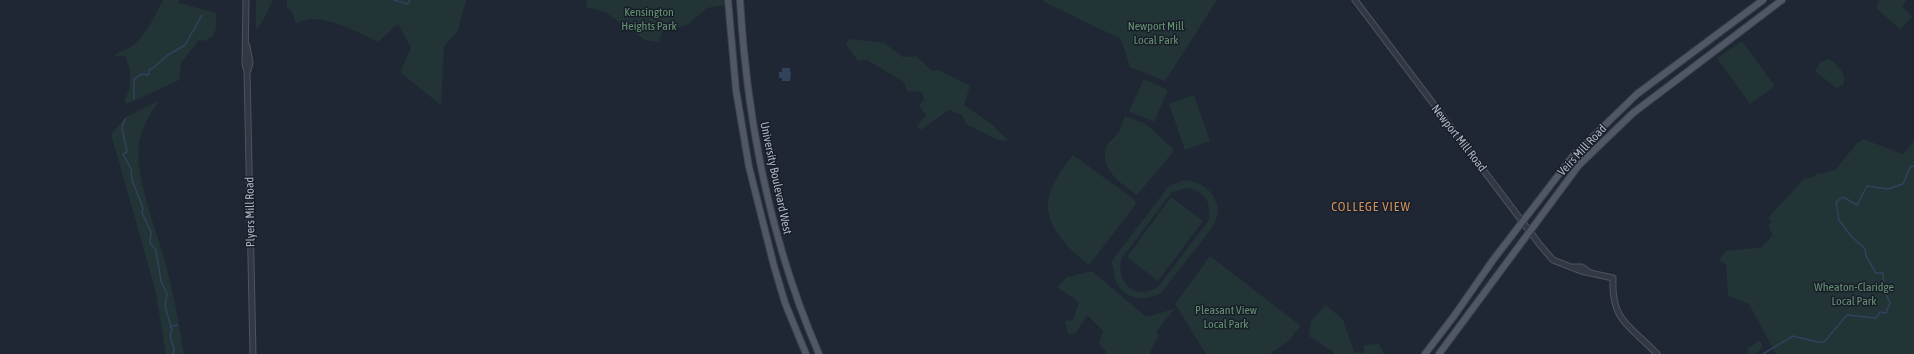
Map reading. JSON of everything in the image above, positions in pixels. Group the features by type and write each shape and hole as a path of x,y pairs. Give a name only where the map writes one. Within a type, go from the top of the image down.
{"main road":[{"name":"University Boulevard West","path":"728,0 736,90 749,167 785,303 806,354"},
{"name":"University Boulevard West","path":"740,0 743,46 758,158 783,259 798,305 819,354"},
{"name":"Veirs Mill Road","path":"1425,354 1454,316 1493,260 1524,222 1573,156 1638,94 1763,0"},
{"name":"Veirs Mill Road","path":"1439,354 1579,165 1633,113 1782,0"}],"street":[{"name":"Plyers Mill Road","path":"246,0 247,45 250,63 247,71 253,354"},
{"name":"Newport Mill Road","path":"1354,0 1524,222 1529,231 1553,260 1570,267 1613,278 1612,295 1616,312 1622,321 1657,354"}],"green space":[{"path":"163,0 179,0 179,3 216,13 216,29 212,37 205,41 199,40 181,63 179,80 127,104 124,100 130,84 129,67 125,56 114,56 131,47 138,41 150,24"},
{"path":"256,0 273,0 263,21 256,29"},
{"path":"287,0 466,0 458,31 444,46 441,105 400,72 411,48 398,24 378,42 348,28 326,20 305,20 296,24 292,12 287,7"},
{"name":"Kensington Heights Park","path":"587,0 724,0 725,5 707,8 687,25 662,32 659,42 645,40 605,12 586,7"},
{"name":"Newport Mill Local Park","path":"1044,0 1217,0 1165,81 1130,67 1121,39 1044,2"},
{"path":"1880,0 1907,0 1902,6 1912,17 1900,29 1876,8"},
{"path":"849,39 884,43 903,57 916,56 932,71 938,70 970,86 964,105 993,125 1008,141 998,140 967,125 962,115 949,110 920,130 917,126 926,115 919,106 924,100 922,92 907,91 904,82 867,60 858,61 846,45"},
{"path":"1742,41 1775,86 1750,104 1717,58"},
{"path":"1828,59 1838,66 1843,74 1843,85 1836,88 1816,72 1820,63"},
{"path":"1144,79 1168,90 1154,122 1129,111"},
{"path":"1194,95 1210,141 1185,150 1169,104"},
{"path":"158,101 140,137 138,156 147,202 168,273 184,354 166,354 155,289 111,134 126,117"},
{"path":"1125,116 1146,124 1172,148 1173,152 1137,195 1118,180 1108,168 1105,161 1107,145 1118,133"},
{"name":"Wheaton-Claridge Local Park","path":"1863,139 1903,154 1914,141 1914,354 1776,354 1749,304 1728,296 1726,264 1719,260 1726,251 1762,247 1773,235 1768,226 1772,222 1768,218 1804,179 1815,176 1817,173 1819,174 1835,170 1858,142"},
{"path":"1073,155 1135,200 1136,204 1089,265 1061,238 1055,229 1048,211 1048,201 1051,188"},
{"path":"1185,180 1202,185 1215,198 1218,210 1216,220 1211,229 1162,292 1149,298 1135,298 1123,291 1118,286 1111,262 1169,186","holes":["1187,188 1193,189 1206,198 1209,207 1209,220 1159,286 1143,292 1136,291 1129,287 1124,282 1121,275 1120,267 1122,258 1172,192"]},
{"path":"1171,197 1203,221 1158,281 1127,257"},
{"name":"Pleasant View Local Park","path":"1210,256 1301,326 1288,341 1270,354 1206,354 1175,304"},
{"path":"1092,271 1146,317 1174,309 1156,332 1159,335 1149,354 1106,354 1107,352 1099,344 1103,331 1087,315 1075,334 1068,334 1065,321 1073,320 1079,302 1057,287 1067,277"},
{"path":"1326,305 1343,320 1354,352 1364,353 1364,345 1379,344 1384,354 1334,354 1332,351 1309,336 1311,321"},
{"path":"1760,340 1763,347 1755,354 1747,354 1748,348"}],"water":[{"path":"782,68 790,68 790,81 782,81 782,78 779,78 779,72 782,72"}],"waterway":[{"path":"394,0 408,4 410,0"},
{"path":"134,98 134,79 142,74 148,75 150,69 168,55 185,45 202,15"},
{"path":"125,119 122,128 127,152 123,154 131,169 132,180 143,208 142,213 151,232 150,243 156,250 161,281 167,294 165,306 172,330 170,336 174,349 173,354"},
{"path":"1763,354 1793,336 1817,342 1824,342 1847,315 1876,318 1880,312 1886,313 1890,303 1884,290 1883,273 1876,273 1866,256 1865,249 1851,236 1839,220 1836,202 1843,197 1857,205 1867,186 1888,189 1903,184 1910,167 1914,166"},
{"path":"170,327 177,325"}],"district":[{"name":"COLLEGE VIEW","path":"1371,206"}]}
